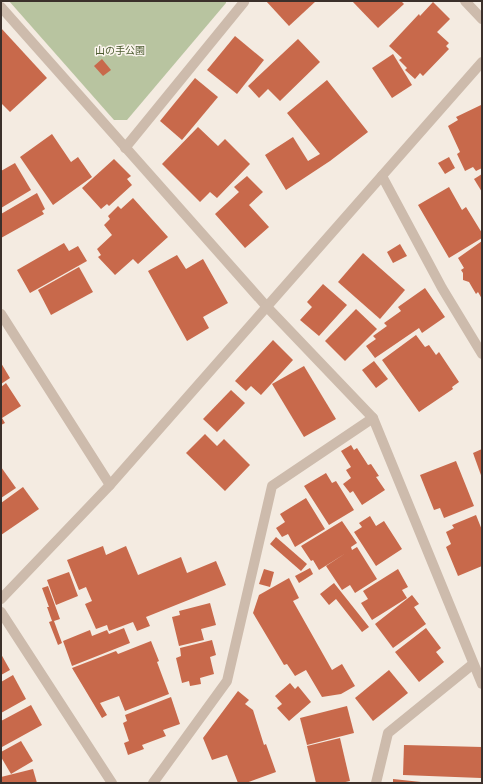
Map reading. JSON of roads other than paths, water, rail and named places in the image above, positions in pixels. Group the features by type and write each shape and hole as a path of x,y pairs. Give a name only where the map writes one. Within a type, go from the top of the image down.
{"street":[{"path":"125,148 244,2 243,1"},
{"path":"465,1 482,19"},
{"path":"1,7 267,307 372,418 482,684"},
{"path":"1,599 110,485 482,62"},
{"path":"382,176 442,288 482,354"},
{"path":"1,314 110,485"},
{"path":"152,783 228,681 272,486 372,418"},
{"path":"1,612 112,783"},
{"path":"376,783 388,733 473,664"}],"park label":[{"name":"山の手公園","path":"120,51"}]}
